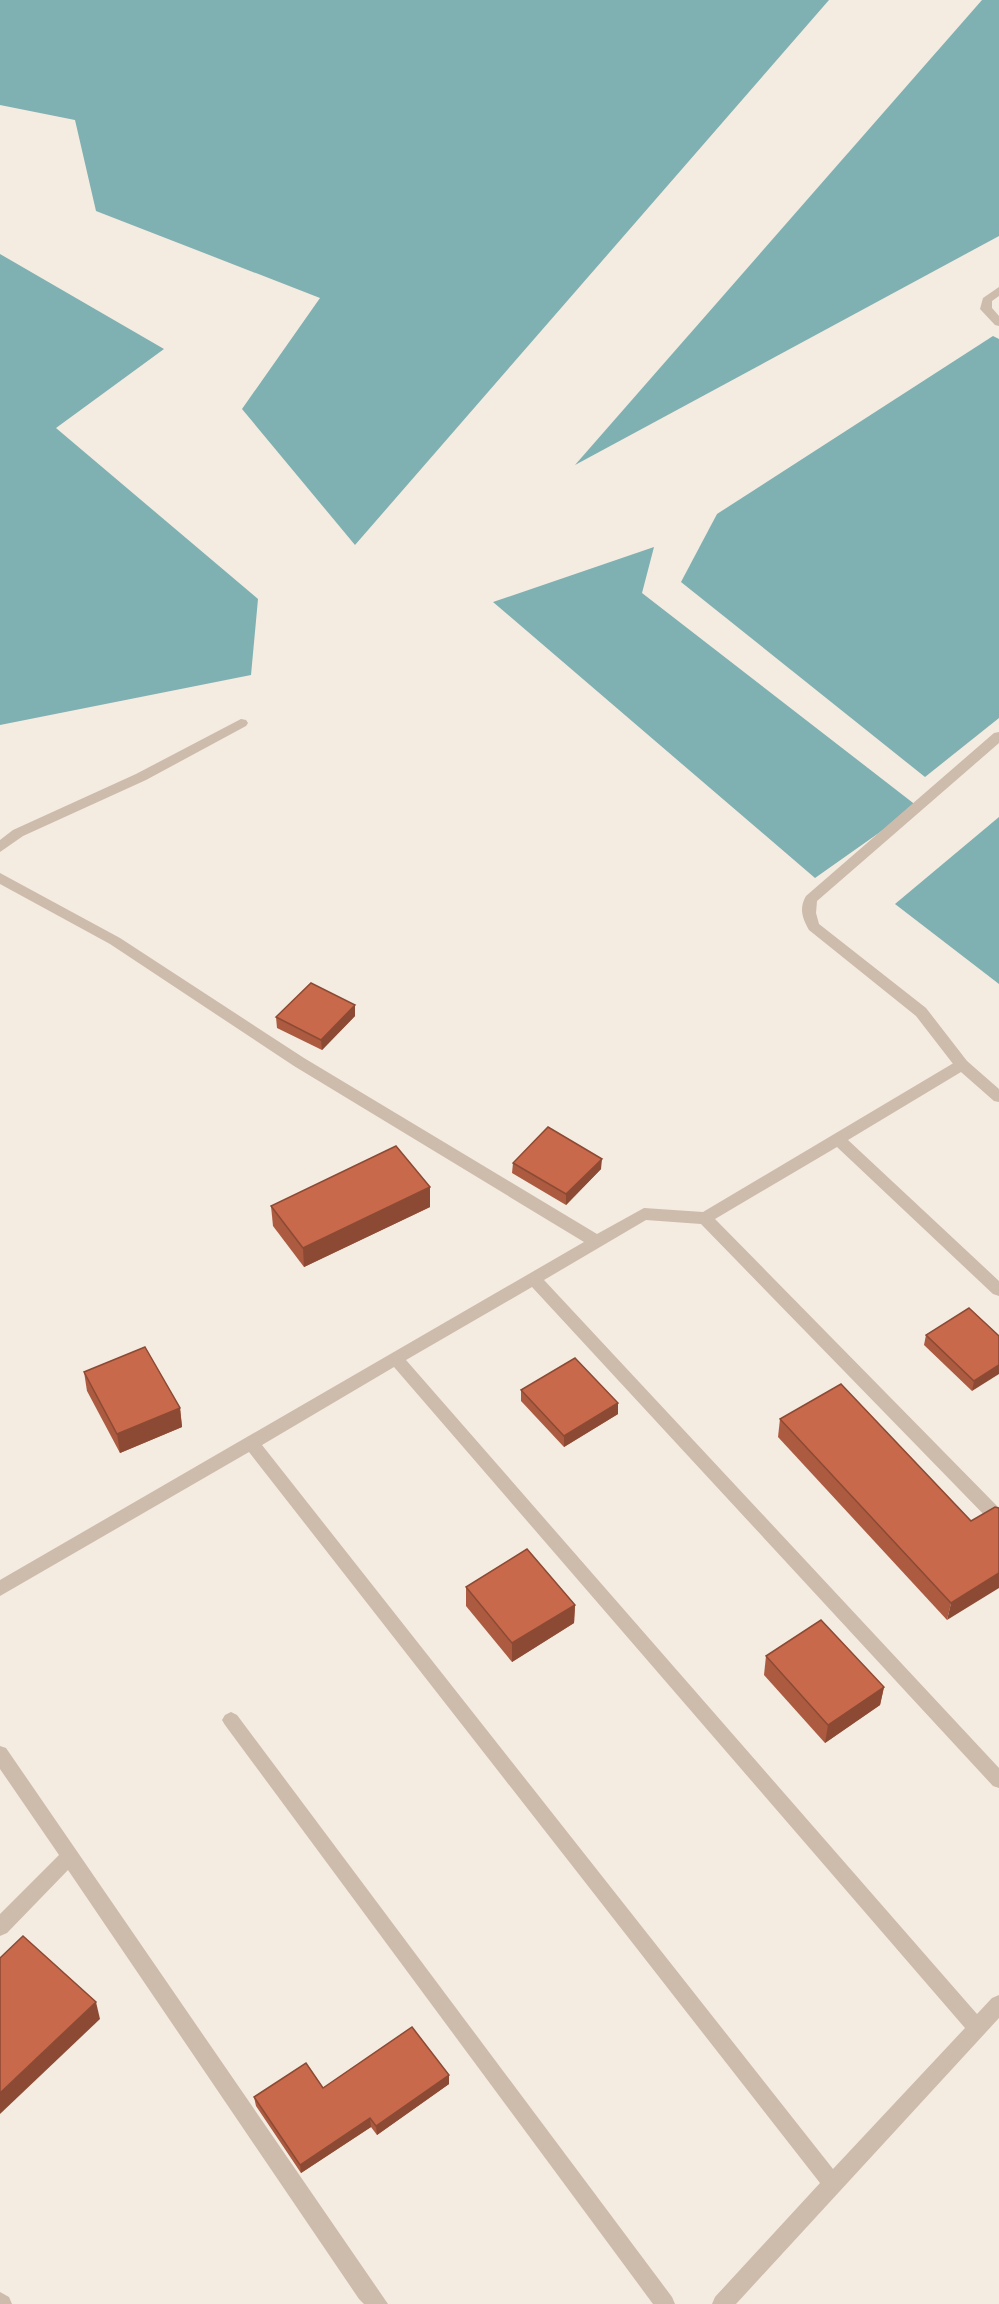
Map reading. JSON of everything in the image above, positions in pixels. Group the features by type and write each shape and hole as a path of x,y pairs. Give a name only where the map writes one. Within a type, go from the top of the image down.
{"street":[{"path":"999,290 987,300 986,309 999,323"},
{"path":"0,847 18,833 141,777 241,723"},
{"path":"999,736 810,899 808,908 814,927 921,1012 962,1065 999,1097"},
{"path":"0,878 115,941 299,1062 597,1242"},
{"path":"0,1589 644,1214 705,1218 962,1065"},
{"path":"837,1138 999,1290"},
{"path":"705,1218 999,1519"},
{"path":"533,1278 999,1780"},
{"path":"396,1359 977,2028"},
{"path":"251,1443 833,2184"},
{"path":"231,1720 665,2304"},
{"path":"0,1754 366,2292 378,2304"},
{"path":"0,1928 70,1856"},
{"path":"722,2304 999,2004"}],"water":[{"path":"0,0 829,0 355,545 242,409 320,298 96,211 75,120 0,105"},
{"path":"982,0 999,0 999,236 575,465"},
{"path":"0,254 164,349 56,428 258,599 251,675 0,725"},
{"path":"993,336 999,339 999,718 925,777 681,582 717,514"},
{"path":"654,547 642,593 917,806 815,878 493,602"},
{"path":"999,817 999,984 895,904"}],"building":[{"path":"311,983 355,1005 321,1040 276,1017"},
{"path":"548,1127 602,1159 566,1194 513,1163"},
{"path":"396,1146 430,1187 303,1248 271,1206"},
{"path":"969,1308 999,1336 999,1365 974,1381 926,1335"},
{"path":"145,1347 180,1408 117,1434 84,1372"},
{"path":"575,1358 618,1403 564,1436 521,1390"},
{"path":"841,1384 971,1521 995,1507 999,1508 999,1573 951,1603 780,1419"},
{"path":"527,1549 575,1605 512,1643 466,1587"},
{"path":"821,1620 884,1687 828,1725 766,1656"},
{"path":"23,1936 96,2002 0,2093 0,1958"},
{"path":"412,2027 449,2075 376,2126 370,2118 300,2165 254,2097 306,2063 323,2088"}]}
